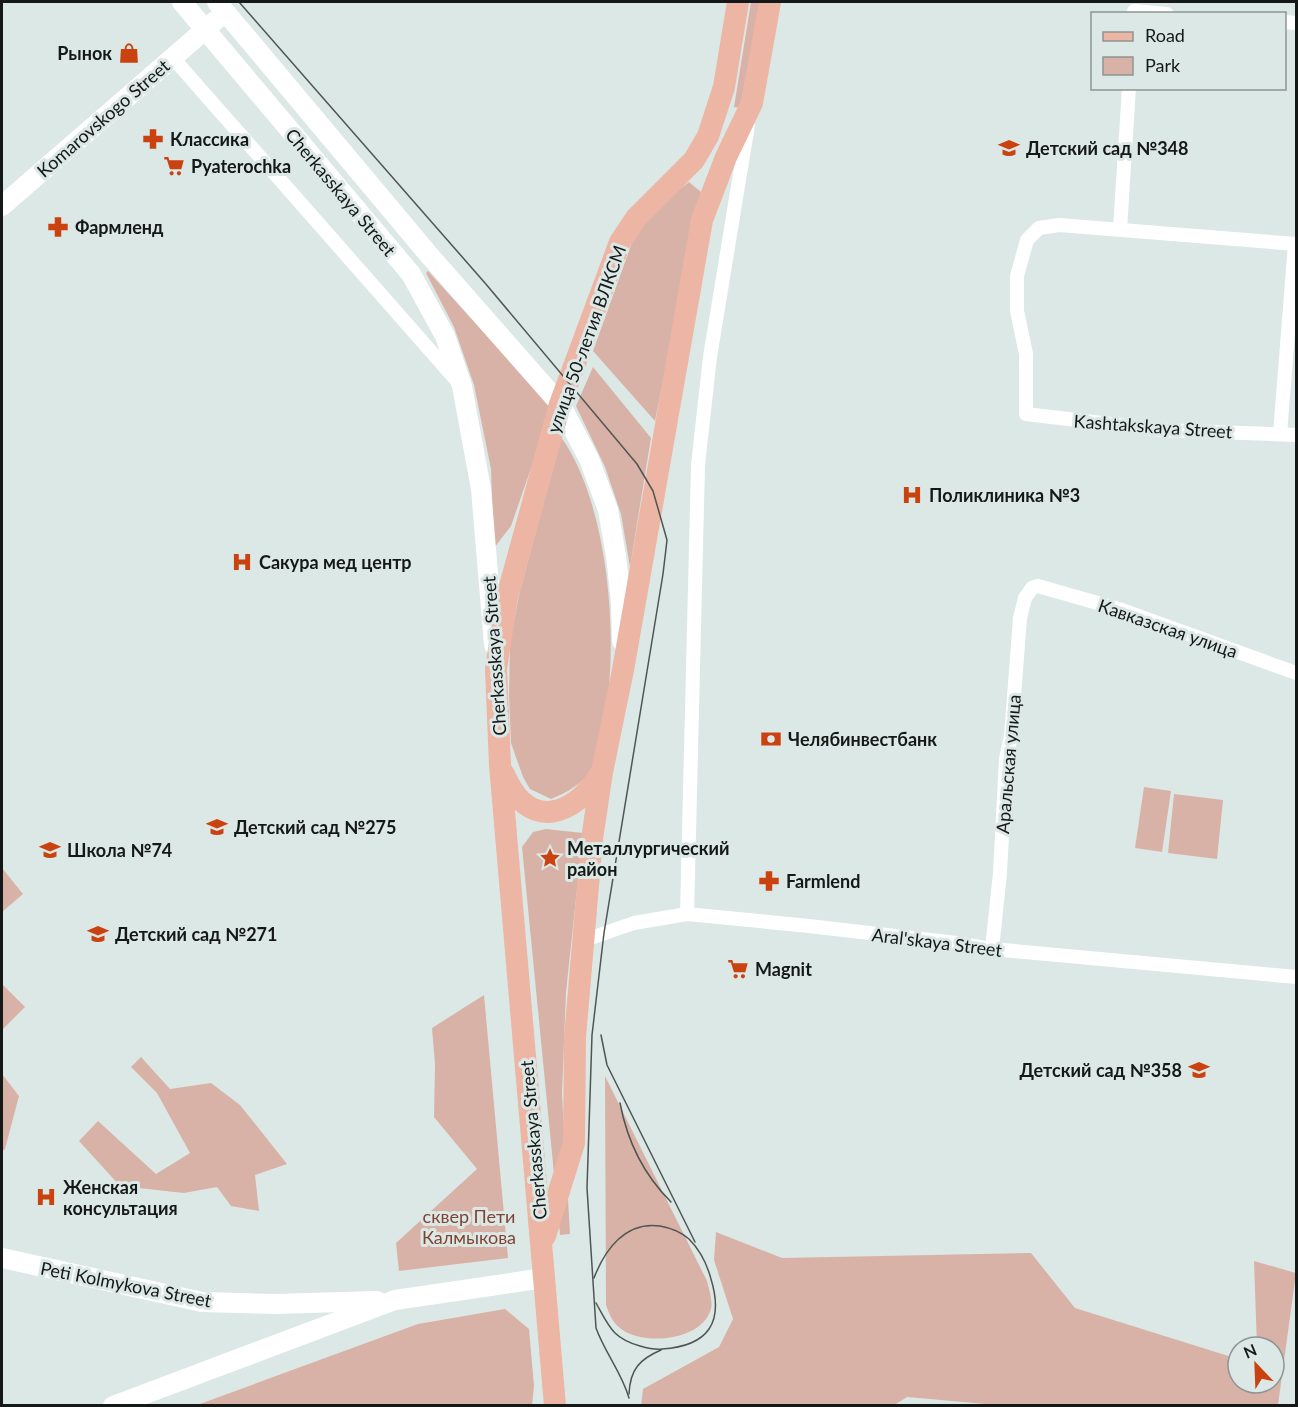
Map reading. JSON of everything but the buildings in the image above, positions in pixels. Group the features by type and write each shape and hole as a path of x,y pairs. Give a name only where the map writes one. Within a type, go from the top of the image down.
{"main road":[{"name":"Cherkasskaya Street","path":"182,2 411,274 445,336 462,386 482,489 496,669 500,765 555,1403"},
{"name":"улица 50-летия ВЛКСМ","path":"496,669 507,597 560,404 620,242 636,218 694,160 708,136 724,87 738,2"},
{"path":"623,670 702,220 726,157 752,103 770,2"},
{"name":"Cherkasskaya Street","path":"221,6 429,255 560,404 589,459 608,510 621,602 623,670 602,771 592,839 575,1037 574,1143 542,1246"},
{"name":"Komarovskogo Street","path":"2,206 205,29 221,6"},
{"path":"500,765 515,797 526,807 541,812 574,804 590,791 602,771"},
{"name":"Peti Kolmykova Street","path":"2,1258 202,1302 274,1304 395,1300 544,1278"},
{"name":"Peti Kolmykova Street","path":"113,1406 395,1300"}],"street":[{"path":"173,58 462,386"},
{"path":"1129,90 1120,229 1295,244 1280,434"},
{"path":"687,914 698,465 710,357 752,103"},
{"name":"Kashtakskaya Street","path":"1120,229 1059,225 1039,228 1027,240 1017,276 1017,311 1026,354 1026,414 1153,429 1296,435"},
{"name":"Кавказская улица","path":"1038,586 1122,610 1296,673"},
{"name":"Аральская улица","path":"992,949 1000,873 1006,759 1011,736 1020,618 1024,598 1032,588 1038,586"},
{"name":"Aral'skaya Street","path":"582,941 634,923 687,914 730,917 992,949 1296,977"}],"green space":[{"path":"751,2 760,2 740,108 734,107"},
{"path":"689,182 701,192 655,421 593,351 633,240 656,208"},
{"path":"428,271 552,408 511,526 494,548 491,469 474,385 454,327 426,273"},
{"path":"593,367 651,438 630,567 621,514 605,467 576,406"},
{"path":"561,437 578,467 591,502 601,542 608,584 611,627 610,668 607,706 594,767 579,784 551,799 530,789 523,777 511,743 510,643 519,595"},
{"path":"1144,787 1171,791 1162,852 1135,848"},
{"path":"1174,794 1223,800 1217,859 1168,853"},
{"path":"546,829 583,833 566,992 562,1094 570,1234 560,1235 522,847 533,832"},
{"path":"2,868 23,894 2,912"},
{"path":"2,984 25,1007 2,1030"},
{"name":"сквер Пети Калмыкова","path":"484,995 508,1258 399,1271 396,1243 477,1169 434,1117 435,1064 432,1028"},
{"path":"141,1057 170,1089 211,1083 240,1105 287,1164 255,1175 259,1211 231,1206 217,1187 184,1193 120,1186 79,1141 98,1121 156,1174 190,1153 157,1093 131,1067"},
{"path":"2,1074 19,1096 5,1149 2,1151"},
{"path":"605,1076 707,1281 711,1309 705,1320 685,1334 657,1339 631,1334 616,1324 606,1305"},
{"path":"716,1232 782,1258 1031,1253 1075,1308 1226,1355 1226,1395 1279,1395 1278,1405 1008,1406 907,1397 893,1406 641,1405 643,1389 719,1347 733,1319 714,1260"},
{"path":"1254,1261 1296,1273 1286,1346 1286,1335 1257,1335"},
{"path":"505,1309 529,1329 534,1386 532,1405 197,1405 418,1324"}],"tram line":[{"path":"239,2 485,283 637,464 653,491 667,540 604,933 592,1035 587,1188 596,1328 629,1398"},
{"path":"601,1035 607,1065 695,1242"},
{"path":"620,1103 627,1130 638,1156 661,1192 671,1202"},
{"path":"594,1278 604,1257 618,1239 637,1228 660,1226 676,1231 693,1243 705,1263 715,1294 714,1319 702,1337 678,1347 656,1349 631,1343 617,1335 608,1325 596,1303"},
{"path":"629,1394 631,1378 637,1366 647,1357 661,1350"}],"place":[{"name":"Рынок","path":"129,53"},
{"name":"Классика","path":"153,139"},
{"name":"Детский сад №348","path":"1009,148"},
{"name":"Pyaterochka","path":"174,166"},
{"name":"Фармленд","path":"58,227"},
{"name":"Поликлиника №3","path":"912,495"},
{"name":"Сакура мед центр","path":"242,562"},
{"name":"Челябинвестбанк","path":"771,739"},
{"name":"Детский сад №275","path":"217,827"},
{"name":"Школа №74","path":"50,850"},
{"name":"Металлургический район","path":"550,858"},
{"name":"Farmlend","path":"769,881"},
{"name":"Детский сад №271","path":"98,934"},
{"name":"Magnit","path":"738,969"},
{"name":"Детский сад №358","path":"1199,1070"},
{"name":"Женская консультация","path":"46,1197"}]}
